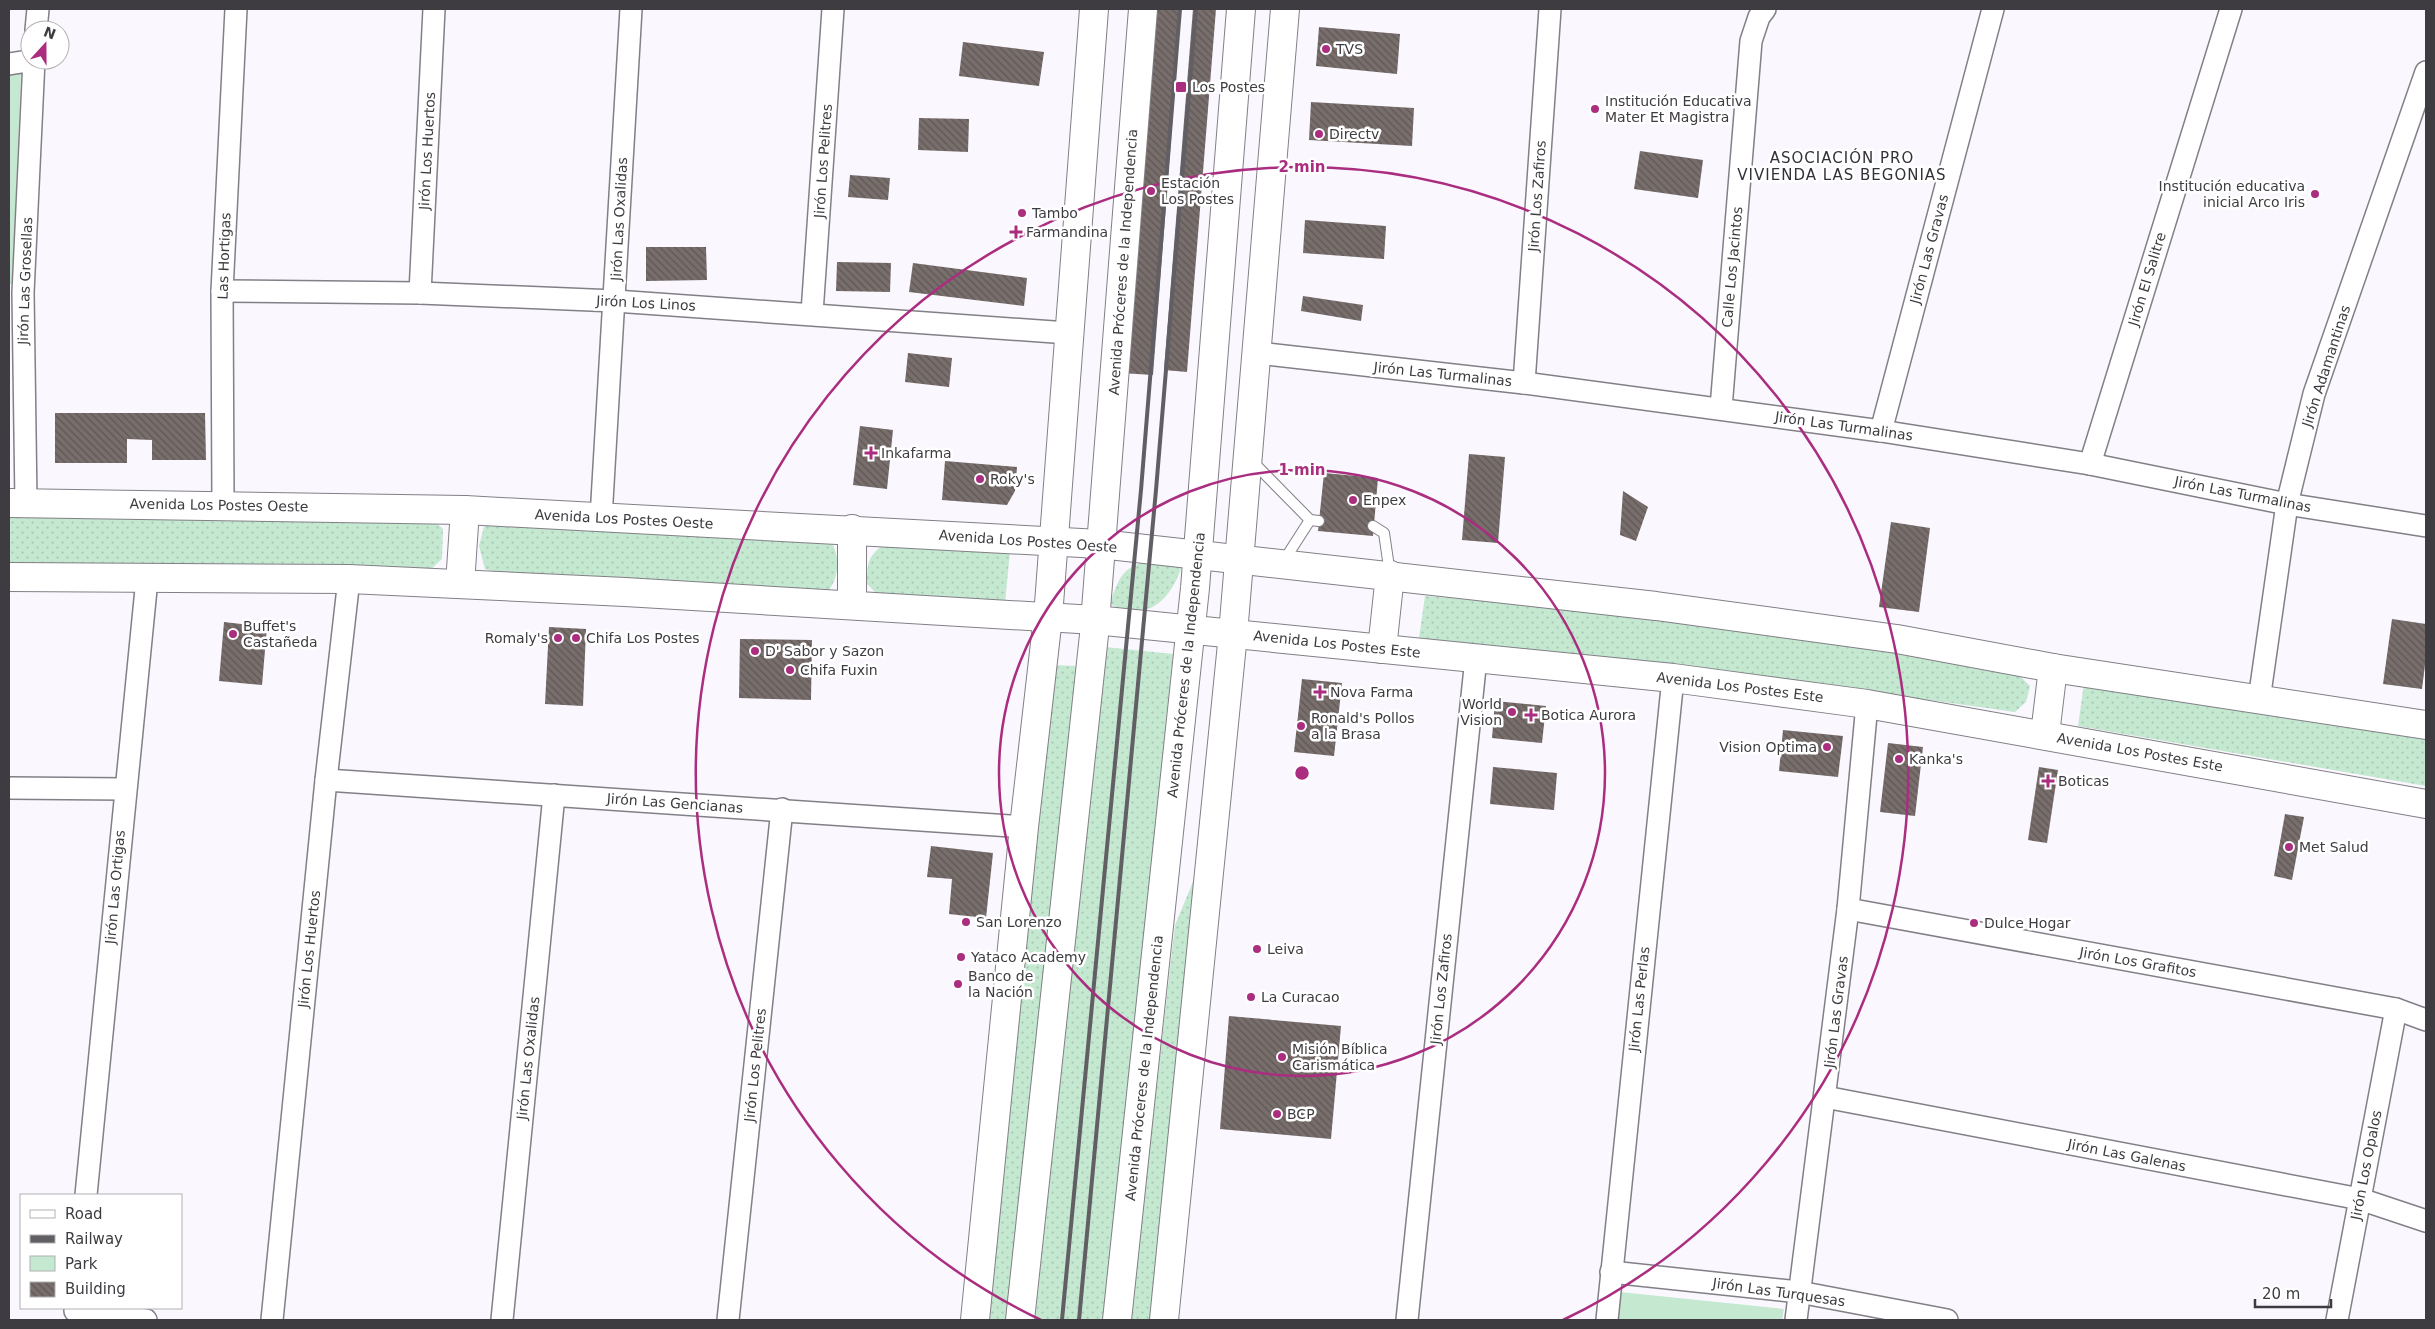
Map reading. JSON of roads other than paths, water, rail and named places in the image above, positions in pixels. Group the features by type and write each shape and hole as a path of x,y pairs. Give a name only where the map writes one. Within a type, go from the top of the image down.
{"main road":[{"path":"975,1320 1024,828 1048,617 1094,9"},
{"name":"Avenida Próceres de la Independencia","path":"1020,1320 1095,620 1142,9"},
{"name":"Avenida Próceres de la Independencia","path":"1117,1320 1191,630 1241,9"},
{"path":"1164,1320 1233,634 1238,558 1258,353 1285,9"},
{"name":"Avenida Los Postes Oeste","path":"17,502 223,504 465,510 1053,541 1238,558"},
{"path":"460,584 465,510"},
{"path":"852,530 852,605"},
{"path":"1238,558 1656,606 1868,635 2053,668 2426,725"},
{"path":"1382,649 1390,575"},
{"path":"9,577 348,579 1048,617"},
{"name":"Avenida Los Postes Este","path":"1048,617 1095,620 1672,678 1867,704 2045,734 2426,804"},
{"path":"2045,734 2053,668"}],"street":[{"name":"Las Hortigas","path":"223,504 222,291 236,9"},
{"name":"Jirón Los Huertos","path":"420,293 434,9"},
{"name":"Jirón Las Oxalidas","path":"602,518 631,9"},
{"name":"Jirón Los Pelitres","path":"812,314 833,9"},
{"name":"Jirón Los Zafiros","path":"1524,383 1550,9"},
{"name":"Calle Los Jacintos","path":"1721,408 1751,41 1759,17 1765,9"},
{"name":"Jirón Las Gravas","path":"1881,431 1993,9"},
{"name":"Jirón El Salitre","path":"2090,464 2231,9"},
{"name":"Jirón Las Grosellas","path":"17,502 16,293 33,70"},
{"name":"Jirón Adamantinas","path":"2259,700 2287,504 2314,394 2426,72"},
{"name":"Jirón Los Linos","path":"222,291 420,293 615,300 1068,333"},
{"name":"Jirón Las Turmalinas","path":"1258,353 1524,383 1881,431 2090,464 2287,504 2426,526"},
{"name":"Jirón Las Ortigas","path":"86,1194 124,789 147,579"},
{"name":"Jirón Los Huertos","path":"272,1320 348,579"},
{"name":"Jirón Los Zafiros","path":"1407,1320 1476,658"},
{"name":"Jirón Las Perlas","path":"1607,1320 1672,678"},
{"name":"Jirón Las Gravas","path":"1796,1320 1848,910 1867,704"},
{"name":"Jirón Las Gencianas","path":"326,780 782,809 1024,828"},
{"path":"9,788 124,789"},
{"name":"Jirón Las Oxalidas","path":"502,1320 554,795"},
{"name":"Jirón Los Pelitres","path":"728,1320 782,809"},
{"name":"Jirón Los Grafitos","path":"1848,910 2396,1009 2426,1020"},
{"name":"Jirón Los Opalos","path":"2337,1320 2396,1009"},
{"name":"Jirón Las Galenas","path":"1825,1097 2360,1199 2426,1221"},
{"name":"Jirón Las Turquesas","path":"1611,1272 1799,1292 1947,1320"},
{"path":"75,1313 146,1320"}],"lane":[{"path":"1249,457 1315,520 1283,563"},
{"path":"1374,526 1384,533 1390,575"}],"railway":[{"path":"1062,1320 1141,490 1180,9"},
{"path":"1079,1320 1156,490 1196,9"}],"place":[{"name":"TVS","path":"1326,49"},
{"name":"Los Postes","path":"1181,87"},
{"name":"Institución Educativa Mater Et Magistra","path":"1595,109"},
{"name":"Directv","path":"1319,134"},
{"name":"Estación Los Postes","path":"1151,191"},
{"name":"Institución educativa inicial Arco Iris","path":"2315,194"},
{"name":"Tambo","path":"1022,213"},
{"name":"Farmandina","path":"1016,232"},
{"name":"Inkafarma","path":"871,453"},
{"name":"Roky's","path":"980,479"},
{"name":"Enpex","path":"1353,500"},
{"name":"Buffet's Castañeda","path":"233,634"},
{"name":"Romaly's","path":"558,638"},
{"name":"Chifa Los Postes","path":"576,638"},
{"name":"D' Sabor y Sazon","path":"755,651"},
{"name":"Chifa Fuxin","path":"790,670"},
{"name":"Nova Farma","path":"1320,692"},
{"name":"World Vision","path":"1512,712"},
{"name":"Botica Aurora","path":"1531,715"},
{"name":"Ronald's Pollos a la Brasa","path":"1301,726"},
{"name":"Vision Optima","path":"1827,747"},
{"name":"Kanka's","path":"1899,759"},
{"name":"Boticas","path":"2048,781"},
{"name":"Met Salud","path":"2289,847"},
{"name":"San Lorenzo","path":"966,922"},
{"name":"Dulce Hogar","path":"1974,923"},
{"name":"Leiva","path":"1257,949"},
{"name":"Yataco Academy","path":"961,957"},
{"name":"Banco de la Nación","path":"958,984"},
{"name":"La Curacao","path":"1251,997"},
{"name":"Misión Bíblica Carismática","path":"1282,1057"},
{"name":"BCP","path":"1277,1114"}],"district":[{"name":"ASOCIACIÓN PRO VIVIENDA LAS BEGONIAS","path":"1842,166"}]}
